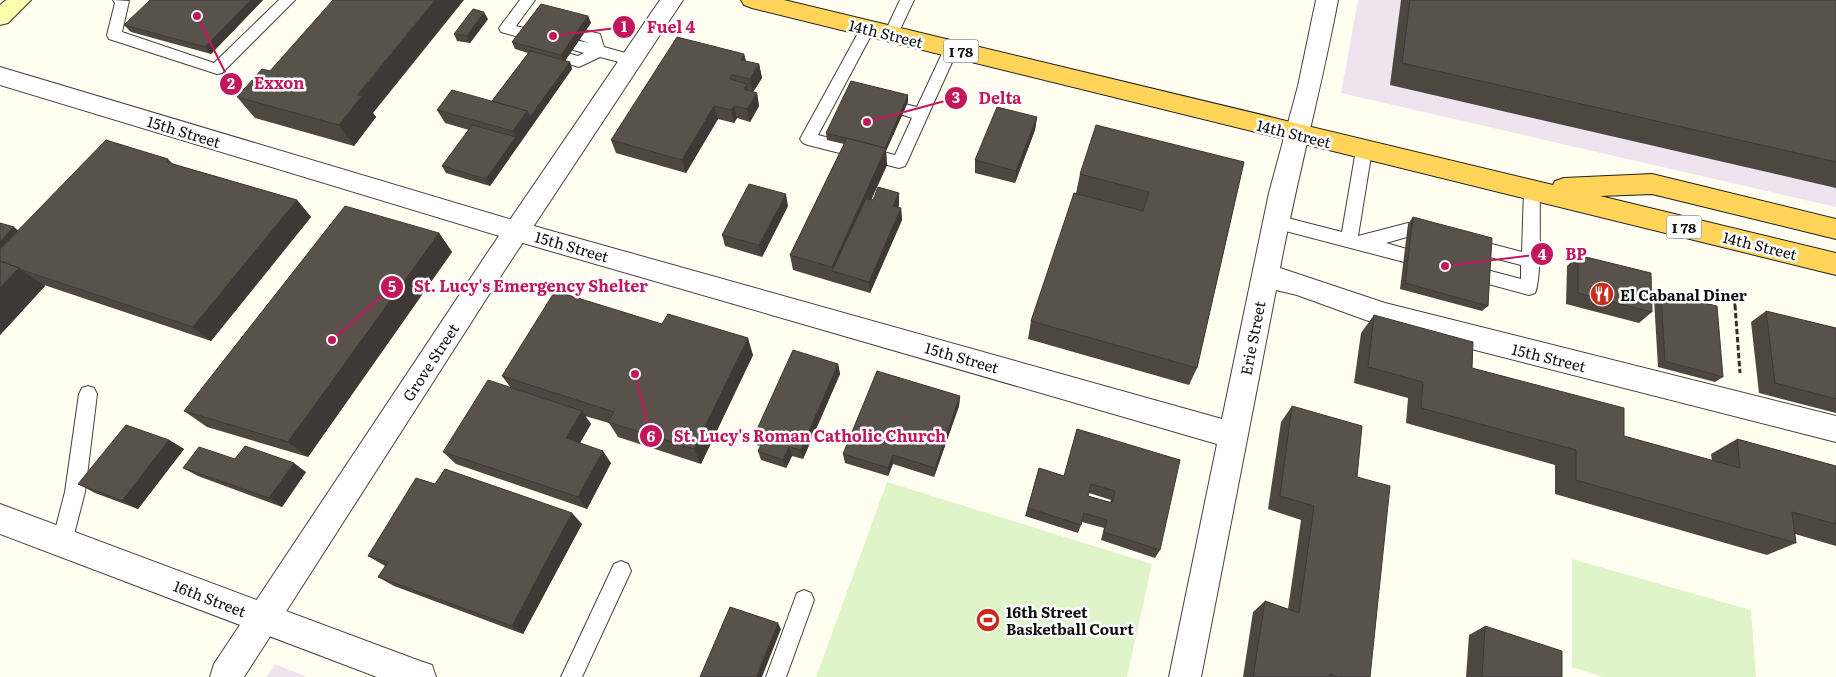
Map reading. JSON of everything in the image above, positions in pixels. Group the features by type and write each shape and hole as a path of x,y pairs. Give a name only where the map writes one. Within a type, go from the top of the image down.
{"highway":[{"name":"14th Street","path":"752,0 779,3 951,49 1836,264"},
{"path":"1532,190 1652,184 1836,229"}],"main road":[{"path":"0,18 16,1"}],"street":[{"name":"Grove Street","path":"226,676 516,230 672,0"},
{"name":"Erie Street","path":"1185,677 1276,222 1310,86 1326,0"},
{"name":"15th Street","path":"0,76 516,230 1233,435"},
{"name":"15th Street","path":"1265,276 1298,284 1385,315 1836,430"},
{"name":"16th Street","path":"0,519 420,677"}],"lane":[{"path":"122,0 114,35 217,69 288,0"},
{"path":"524,33 506,28 528,0"},
{"path":"891,34 907,0"},
{"path":"868,28 841,94 823,112 808,139 899,162 951,49"},
{"path":"598,51 595,38 575,46 579,62 598,51 631,60"},
{"path":"905,110 920,114"},
{"path":"823,112 838,116"},
{"path":"896,129 912,133"},
{"path":"1355,242 1364,150"},
{"path":"1487,277 1529,288 1532,190"},
{"path":"1276,222 1404,256"},
{"path":"1355,242 1408,230"},
{"path":"1488,250 1531,261"},
{"path":"62,542 75,492 88,394"},
{"path":"571,677 621,572"},
{"path":"776,677 804,600"}],"path":[{"path":"1734,296 1740,379"}],"shaded area":[{"path":"1358,0 1836,0 1836,207 1341,93"},
{"path":"275,664 307,677 267,677"}],"green space":[{"name":"16th Street Basketball Court","path":"887,482 1152,564 1127,677 816,677"},
{"path":"1572,559 1751,610 1756,677 1603,677 1572,667"}],"building":[{"path":"150,0 251,0 205,47 124,25"},
{"path":"333,0 435,0 357,95 362,96 339,125 237,97 262,69 270,71"},
{"path":"1410,0 1836,0 1836,162 1402,63"},
{"path":"541,4 588,16 561,55 512,42"},
{"path":"473,9 484,12 467,36 454,34"},
{"path":"677,37 744,54 741,60 759,64 750,79 732,75 730,79 747,84 744,89 757,93 747,109 734,106 731,110 714,106 682,160 611,140"},
{"path":"530,51 570,62 530,117 527,111 492,101"},
{"path":"851,81 908,95 885,148 826,133"},
{"path":"452,90 527,111 513,131 437,110"},
{"path":"997,107 1037,117 1016,171 975,160"},
{"path":"472,125 516,137 486,179 442,166"},
{"path":"1096,125 1244,162 1197,368 1031,321 1074,193 1143,211 1149,192 1080,174"},
{"path":"847,138 886,148 832,267 790,255"},
{"path":"106,140 168,159 166,162 297,200 193,327 0,261 0,249"},
{"path":"749,184 786,194 759,245 722,235"},
{"path":"878,187 899,193 893,206 901,208 869,282 832,271 866,199 873,200"},
{"path":"345,206 439,233 288,442 184,411"},
{"path":"1413,217 1492,238 1488,306 1405,283"},
{"path":"0,223 14,227 0,242"},
{"path":"1578,255 1651,273 1652,312 1578,293"},
{"path":"0,261 19,268 0,288"},
{"path":"555,291 662,324 668,314 748,338 694,449 608,422 614,412 502,376"},
{"path":"1661,293 1717,306 1723,377 1665,361"},
{"path":"1766,311 1836,328 1836,399 1775,383"},
{"path":"1374,315 1473,342 1472,368 1624,408 1624,436 1740,468 1737,439 1836,466 1836,524 1792,512 1796,543 1576,480 1576,450 1421,408 1423,382 1368,367"},
{"path":"793,350 838,364 801,450 789,447 783,460 758,451 764,439 754,436"},
{"path":"877,371 960,396 935,468 893,455 888,468 843,454"},
{"path":"488,380 582,411 566,438 603,451 578,497 443,452"},
{"path":"1292,406 1362,426 1357,477 1390,486 1370,677 1337,677 1330,674 1329,677 1253,677 1265,601 1299,613 1314,506 1280,496"},
{"path":"126,425 169,440 122,501 78,484"},
{"path":"1077,429 1180,460 1160,550 1104,532 1107,520 1084,513 1081,525 1028,508 1039,468 1064,476","holes":["1091,484 1115,491 1112,503 1088,496"]},
{"path":"245,446 294,463 269,498 183,468 199,447 235,459"},
{"path":"445,469 572,513 512,626 378,577 388,562 368,556 416,478 435,484"},
{"path":"730,607 778,623 756,677 700,677"},
{"path":"1485,626 1562,651 1562,677 1482,677"}],"place":[{"name":"Exxon","path":"197,16"},
{"name":"Fuel 4","path":"553,36"},
{"name":"Delta","path":"867,122"},
{"name":"BP","path":"1445,266"},
{"name":"El Cabanal Diner","path":"1602,294"},
{"name":"St. Lucy's Emergency Shelter","path":"332,340"},
{"name":"St. Lucy's Roman Catholic Church","path":"635,374"},
{"name":"16th Street Basketball Court","path":"988,620"}]}
